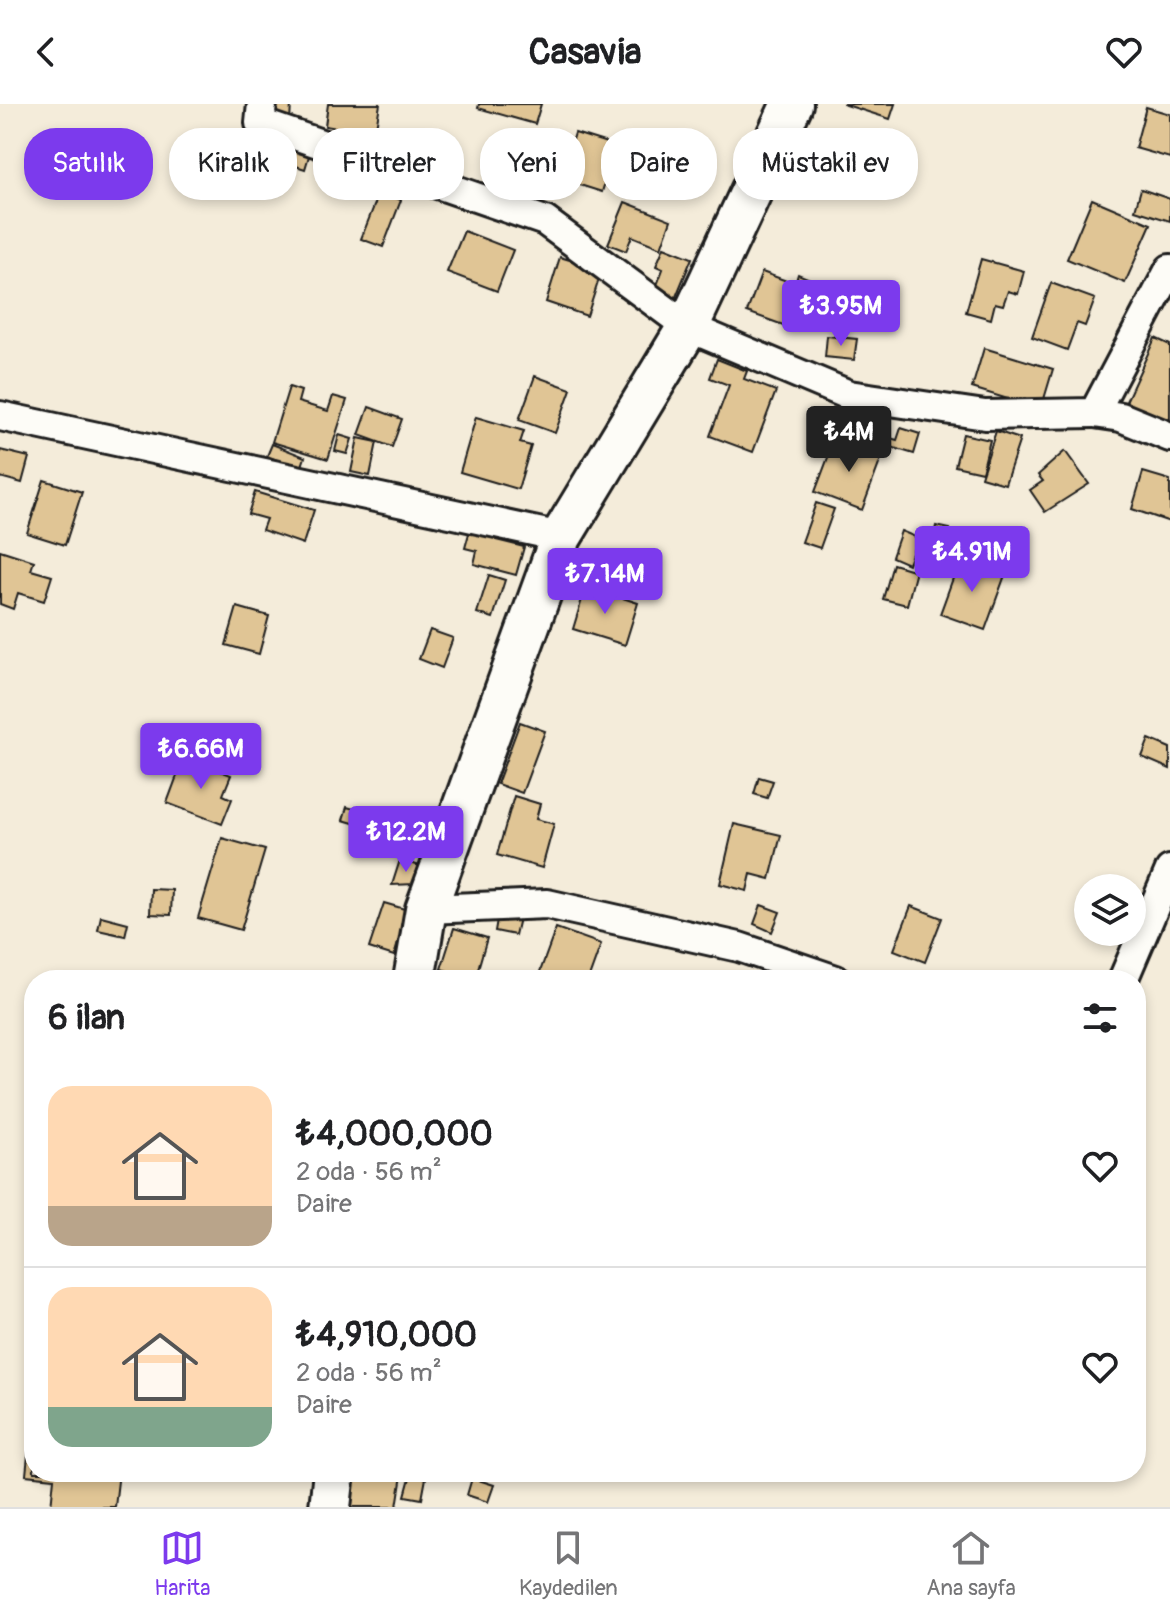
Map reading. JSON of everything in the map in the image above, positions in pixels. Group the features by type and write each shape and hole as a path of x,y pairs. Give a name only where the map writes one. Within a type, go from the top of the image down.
{"street":[{"path":"262,104 260,123 545,221 688,327 849,395 985,415 1094,413 1121,417 1170,437"},
{"path":"416,970 426,909 561,537 688,327 792,104"},
{"path":"1094,413 1170,269"},
{"path":"0,416 561,537"},
{"path":"1127,970 1170,870"},
{"path":"426,909 547,904 739,947 807,970"},
{"path":"330,1507 333,1482"}],"building":[{"path":"273,104 291,104 290,122 271,120"},
{"path":"328,104 380,104 376,128 325,126"},
{"path":"479,104 541,104 535,124 478,108"},
{"path":"843,104 895,104 890,119"},
{"path":"1146,107 1170,114 1170,158 1135,148"},
{"path":"585,136 601,141 601,192 585,187"},
{"path":"297,141 312,146 305,169 297,166"},
{"path":"1141,189 1170,199 1170,221 1135,210"},
{"path":"1092,199 1151,224 1125,283 1067,259"},
{"path":"376,200 401,200 383,247 361,239"},
{"path":"625,202 671,220 661,248 632,236 626,251 608,244"},
{"path":"464,231 513,250 497,291 447,272"},
{"path":"664,247 692,258 673,304 653,296 663,269 656,266"},
{"path":"560,257 602,270 587,316 546,302"},
{"path":"981,259 1024,271 1018,294 1008,291 1003,305 995,303 991,319 966,312"},
{"path":"762,272 795,284 798,274 815,281 797,330 747,312"},
{"path":"1051,283 1095,299 1085,326 1077,323 1067,350 1032,337"},
{"path":"827,336 857,339 854,360 825,357"},
{"path":"1155,338 1170,345 1170,429 1123,408"},
{"path":"984,348 1053,369 1041,409 972,388"},
{"path":"717,359 747,371 744,379 776,391 753,452 710,436 729,385 710,378"},
{"path":"535,376 571,389 555,433 519,420"},
{"path":"289,387 301,391 298,402 328,411 333,396 347,400 328,459 272,442"},
{"path":"369,407 402,419 392,447 359,435"},
{"path":"476,417 524,431 520,443 531,446 518,489 460,472"},
{"path":"901,428 920,434 914,454 874,442 876,434 897,440"},
{"path":"996,431 1020,439 1005,484 981,477"},
{"path":"963,434 990,440 982,472 955,466"},
{"path":"339,435 352,439 347,454 335,451"},
{"path":"358,438 377,442 370,476 351,472"},
{"path":"835,439 882,456 862,510 815,492"},
{"path":"272,444 305,457 301,469 267,456"},
{"path":"0,450 29,457 22,483 0,477"},
{"path":"1065,451 1089,484 1045,512 1030,490 1043,481 1038,475"},
{"path":"1143,472 1170,480 1170,522 1132,509"},
{"path":"44,480 82,492 65,545 27,533"},
{"path":"255,492 314,510 303,544 262,530 266,519 248,514"},
{"path":"816,503 834,509 820,548 802,542"},
{"path":"471,526 498,534 496,540 524,547 516,575 474,564 477,551 465,548"},
{"path":"936,526 950,529 946,552 931,549"},
{"path":"901,531 918,538 908,564 892,557"},
{"path":"0,550 34,561 31,570 52,576 44,601 18,593 13,609 0,604"},
{"path":"960,559 1005,575 985,630 940,614"},
{"path":"893,564 916,571 907,605 883,599"},
{"path":"489,575 505,580 493,618 477,613"},
{"path":"586,586 638,603 625,645 573,629"},
{"path":"237,607 269,616 259,654 226,645"},
{"path":"430,630 453,638 442,668 419,659"},
{"path":"520,722 545,731 522,793 497,784"},
{"path":"1149,739 1170,748 1170,769 1142,757"},
{"path":"184,757 231,775 223,795 232,799 222,824 167,803"},
{"path":"759,777 773,781 767,798 754,794"},
{"path":"514,796 540,804 536,819 554,824 542,868 497,855"},
{"path":"347,807 364,812 360,825 343,820"},
{"path":"734,824 781,835 770,879 751,874 747,891 720,884"},
{"path":"222,838 265,850 241,930 198,918"},
{"path":"400,860 420,866 415,884 392,885"},
{"path":"151,889 172,890 171,915 150,914"},
{"path":"384,903 408,910 394,956 369,948"},
{"path":"761,905 780,912 772,932 754,924"},
{"path":"911,906 942,918 925,962 894,950"},
{"path":"498,914 519,918 515,935 495,931"},
{"path":"101,916 128,923 125,936 98,930"},
{"path":"454,928 487,938 478,970 441,969"},
{"path":"556,928 601,944 592,970 541,970"},
{"path":"54,1482 118,1482 115,1507 51,1507"},
{"path":"350,1482 401,1482 397,1507 346,1507"},
{"path":"409,1482 425,1482 422,1499 405,1496"},
{"path":"471,1482 494,1485 488,1502 467,1495"}]}
